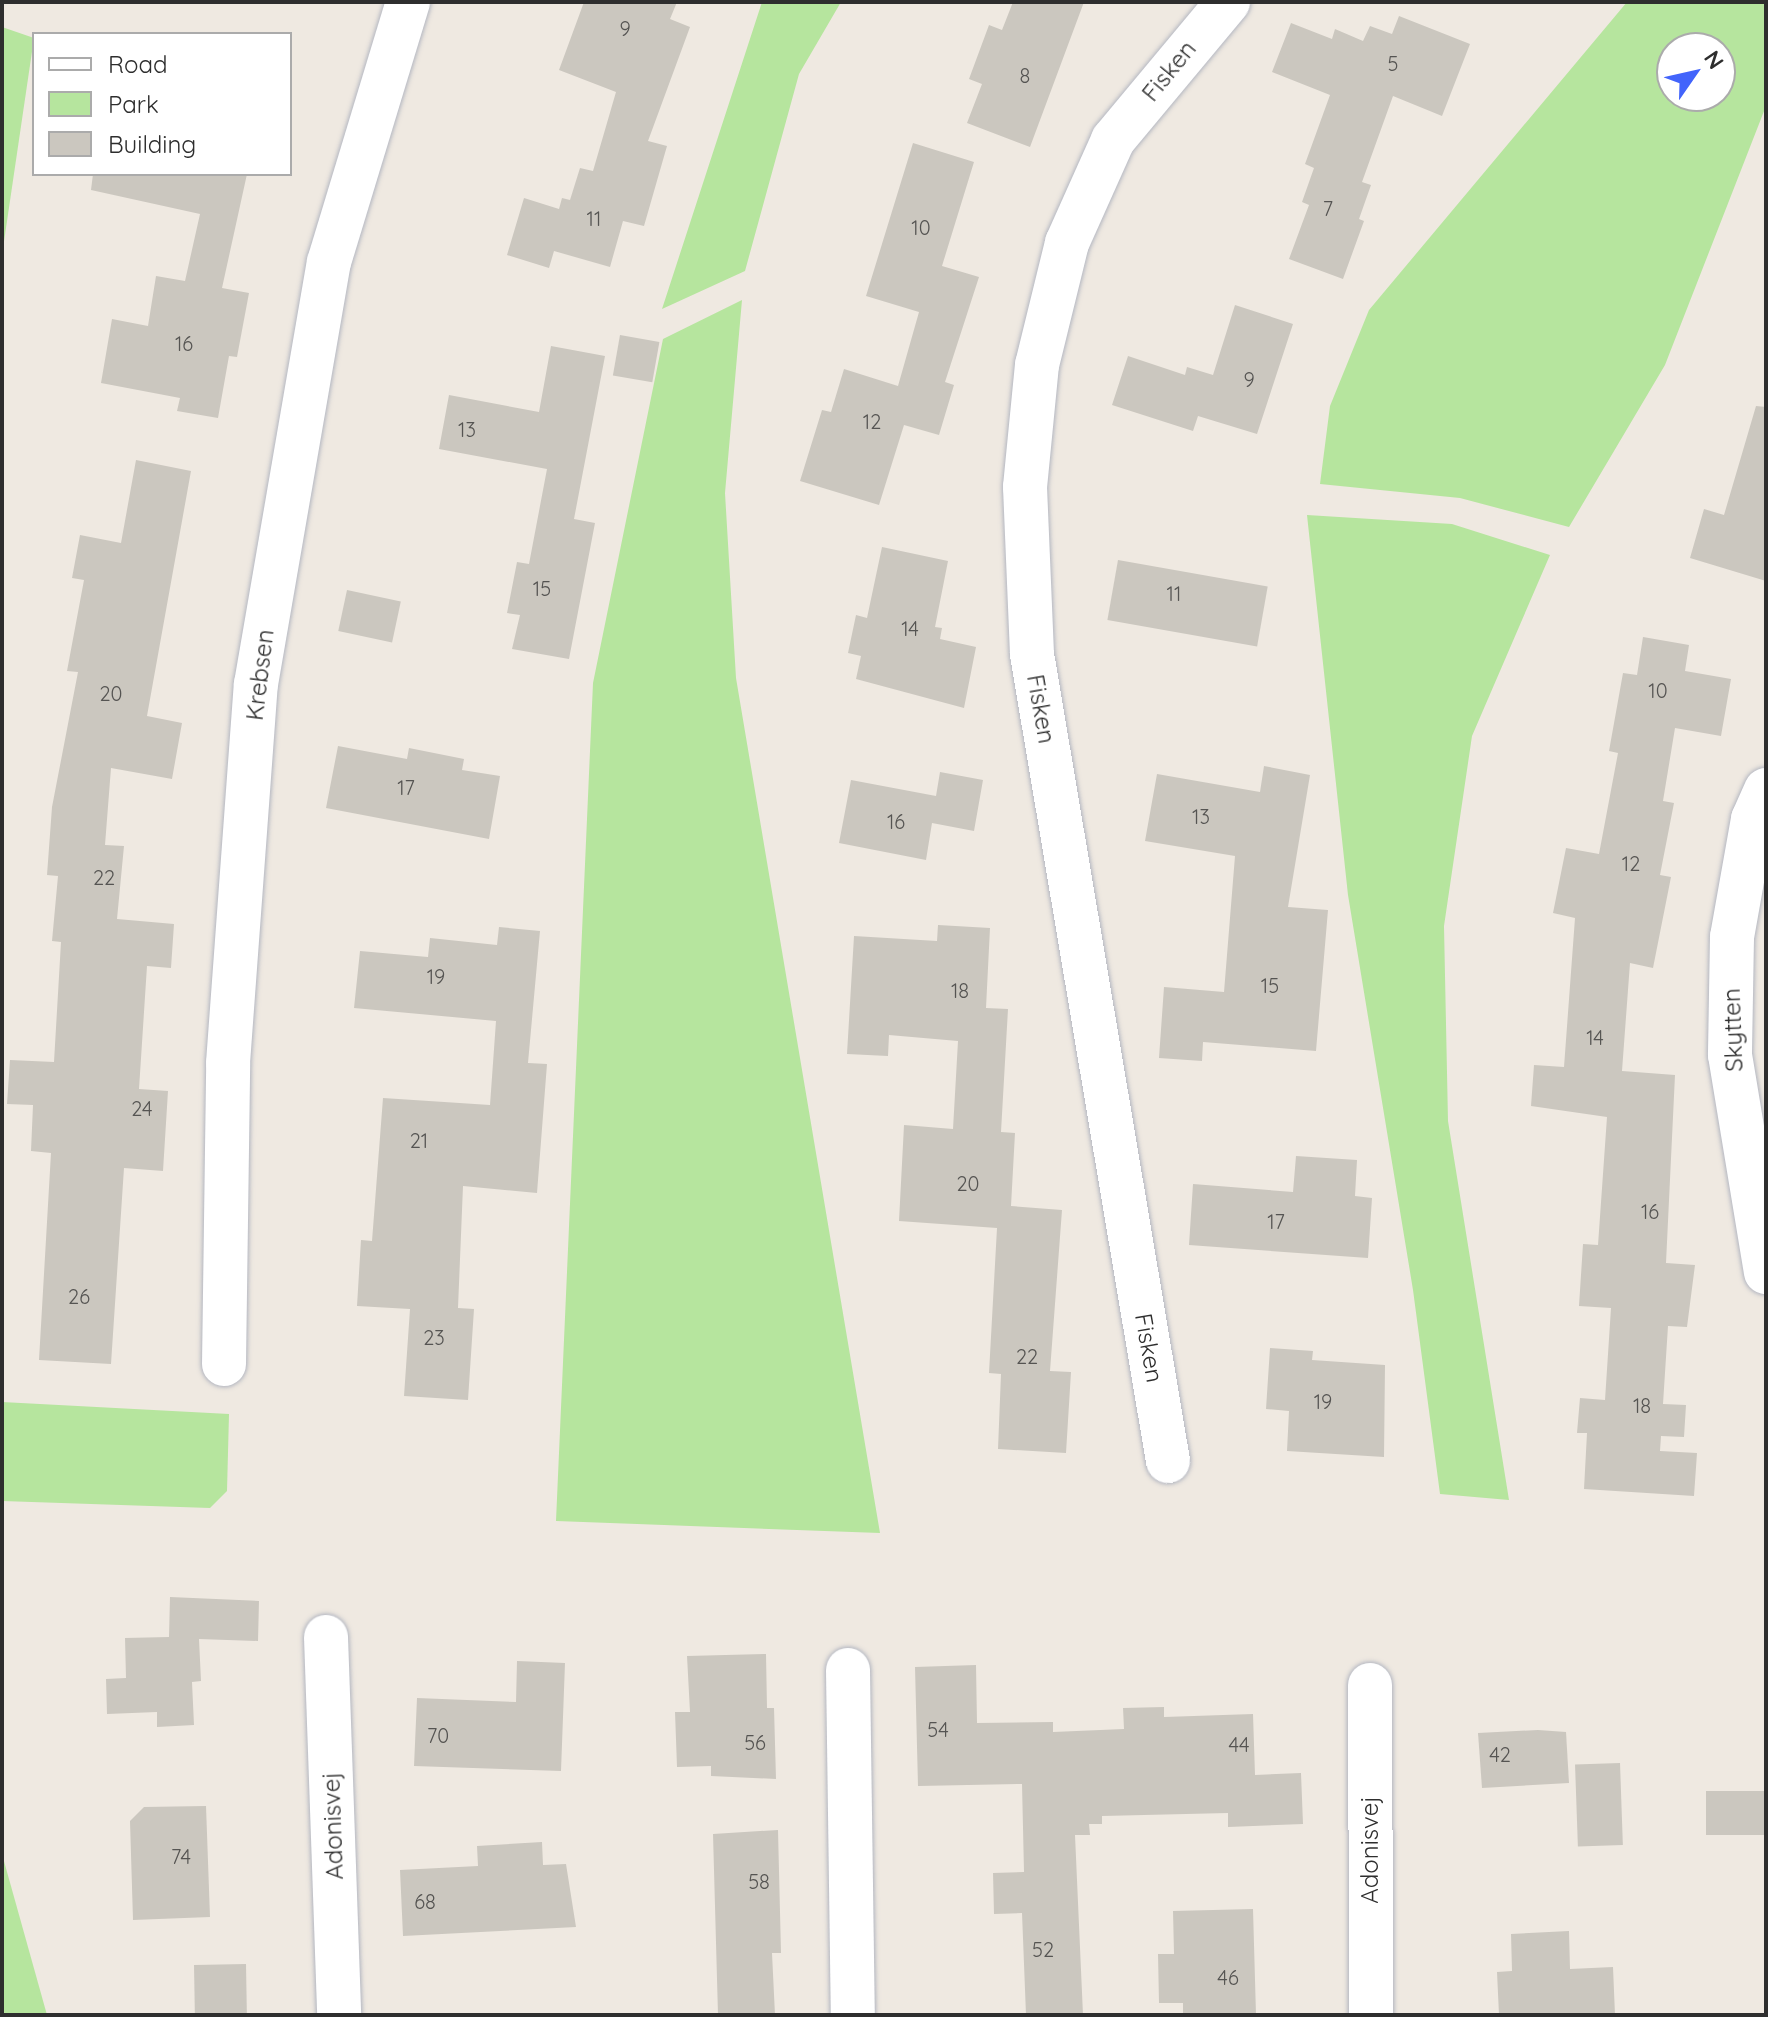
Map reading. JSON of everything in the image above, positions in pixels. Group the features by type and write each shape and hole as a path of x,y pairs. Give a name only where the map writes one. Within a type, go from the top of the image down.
{"street":[{"name":"Krebsen","path":"224,1364 228,1063 256,684 329,262 408,2"},
{"name":"Fisken","path":"1168,1461 1032,654 1025,487 1037,365 1067,243 1113,140 1228,2"},
{"name":"Skytten","path":"1766,790 1753,819 1732,937 1730,1055 1766,1272"},
{"name":"Adonisvej","path":"326,1637 339,2015"},
{"path":"848,1670 853,2015"},
{"name":"Adonisvej","path":"1370,1685 1371,2015"}],"green space":[{"path":"762,2 841,2 799,74 745,271 662,309"},
{"path":"1627,2 1766,2 1766,106 1665,365 1569,527 1460,498 1320,484 1330,406 1369,310"},
{"path":"2,27 32,37 32,52 2,255"},
{"path":"742,300 725,493 736,678 880,1533 556,1521 593,683 663,339"},
{"path":"1307,515 1452,524 1550,555 1472,736 1444,926 1448,1121 1509,1500 1440,1494 1413,1290 1348,895"},
{"path":"2,1402 229,1414 227,1491 210,1508 2,1501"},
{"path":"2,1854 47,2015 2,2015"}],"building":[{"path":"584,2 677,2 670,19 690,27 648,141 667,146 644,226 623,221 610,267 554,251 549,268 507,255 524,198 559,209 562,198 570,200 580,168 593,171 616,92 559,70"},
{"path":"1013,2 1084,2 1030,147 967,123 982,84 969,79 989,25 1002,30"},
{"path":"1399,16 1470,44 1442,116 1393,96 1362,182 1371,185 1359,219 1364,221 1343,279 1289,259 1309,205 1302,202 1314,168 1305,164 1330,95 1272,72 1291,23 1332,39 1335,29 1363,41 1370,26 1392,34"},
{"path":"913,143 974,162 942,266 979,277 945,382 954,385 939,435 904,425 879,505 800,481 822,410 831,412 844,369 898,386 919,312 866,296"},
{"path":"93,176 247,176 222,288 249,293 237,357 229,356 218,418 177,411 180,398 101,383 112,319 148,326 156,276 185,281 200,214 91,190"},
{"path":"1235,305 1293,324 1257,434 1198,416 1193,431 1112,405 1128,356 1185,375 1187,367 1213,375"},
{"path":"620,335 659,342 652,382 613,375"},
{"path":"551,346 605,356 574,519 595,523 569,659 512,649 520,615 507,613 517,562 529,564 547,469 439,449 449,395 539,412"},
{"path":"1756,406 1766,407 1766,581 1690,558 1704,509 1724,515"},
{"path":"136,460 191,471 147,716 182,723 172,779 111,768 105,845 124,846 117,919 174,924 171,968 147,966 139,1089 168,1091 163,1171 124,1168 111,1364 39,1360 51,1153 31,1151 33,1105 7,1104 10,1060 54,1062 61,942 52,941 58,876 47,875 52,807 78,672 67,671 84,580 72,578 80,535 121,543"},
{"path":"882,547 948,561 935,627 942,628 940,639 976,647 964,708 856,679 861,656 848,653 856,615 867,618"},
{"path":"1118,560 1268,586 1257,646 1107,620"},
{"path":"347,590 401,601 392,643 338,631"},
{"path":"1643,637 1689,645 1685,671 1731,679 1721,736 1675,728 1663,801 1674,803 1660,875 1671,877 1653,968 1630,963 1622,1071 1675,1075 1666,1263 1695,1265 1687,1327 1668,1326 1663,1404 1686,1405 1684,1437 1661,1436 1660,1451 1697,1453 1694,1496 1584,1489 1587,1433 1577,1433 1580,1398 1605,1400 1611,1308 1579,1306 1583,1244 1598,1245 1607,1117 1531,1106 1534,1065 1564,1067 1575,918 1553,913 1566,848 1599,854 1618,753 1609,751 1623,673 1637,675"},
{"path":"338,746 407,759 409,748 464,759 462,770 500,776 489,839 326,808"},
{"path":"1264,766 1310,775 1288,907 1328,910 1316,1051 1203,1042 1202,1061 1159,1058 1164,987 1224,992 1235,856 1145,841 1157,774 1260,792"},
{"path":"940,772 983,780 974,831 932,823 926,860 839,843 851,780 936,796"},
{"path":"938,925 990,928 986,1008 1008,1009 1001,1132 1015,1133 1011,1206 1062,1210 1050,1371 1071,1372 1066,1453 998,1449 1001,1374 989,1373 997,1228 899,1221 904,1125 953,1129 958,1041 889,1035 888,1056 847,1054 854,936 937,941"},
{"path":"499,927 540,931 528,1063 547,1064 537,1193 463,1186 458,1308 474,1309 468,1400 404,1396 410,1309 357,1306 361,1240 372,1241 383,1098 490,1105 496,1021 354,1008 360,951 428,957 430,938 497,945"},
{"path":"1296,1156 1357,1160 1355,1196 1372,1198 1368,1258 1189,1245 1193,1184 1293,1192"},
{"path":"1270,1348 1313,1351 1312,1360 1385,1365 1384,1457 1287,1451 1289,1411 1266,1409"},
{"path":"170,1597 259,1601 258,1641 199,1639 201,1681 192,1682 194,1725 157,1727 157,1712 107,1714 106,1679 126,1678 125,1638 169,1637"},
{"path":"766,1654 767,1708 774,1708 776,1779 711,1776 711,1766 677,1767 675,1712 690,1712 687,1656"},
{"path":"517,1661 565,1663 561,1771 414,1766 417,1698 516,1702"},
{"path":"976,1665 977,1723 1053,1722 1053,1732 1124,1729 1123,1708 1164,1707 1164,1717 1253,1714 1255,1775 1301,1773 1303,1824 1228,1827 1228,1813 1102,1816 1102,1824 1089,1824 1090,1835 1075,1835 1083,2015 1026,2015 1022,1913 994,1914 993,1873 1024,1872 1022,1784 918,1786 915,1667"},
{"path":"1566,1732 1569,1783 1482,1788 1478,1733"},
{"path":"1620,1763 1623,1845 1578,1847 1575,1765"},
{"path":"1706,1791 1766,1791 1766,1835 1706,1835"},
{"path":"206,1806 210,1917 133,1920 130,1821 144,1807"},
{"path":"778,1830 781,1953 772,1953 775,2015 718,2015 713,1834"},
{"path":"542,1842 543,1865 566,1864 576,1927 403,1936 400,1870 478,1866 477,1846"},
{"path":"1253,1909 1256,2015 1183,2015 1183,2003 1159,2003 1158,1954 1174,1954 1173,1911"},
{"path":"1569,1931 1570,1969 1613,1967 1615,2015 1499,2015 1497,1972 1512,1971 1511,1934"},
{"path":"246,1964 247,2015 195,2015 194,1965"}]}
